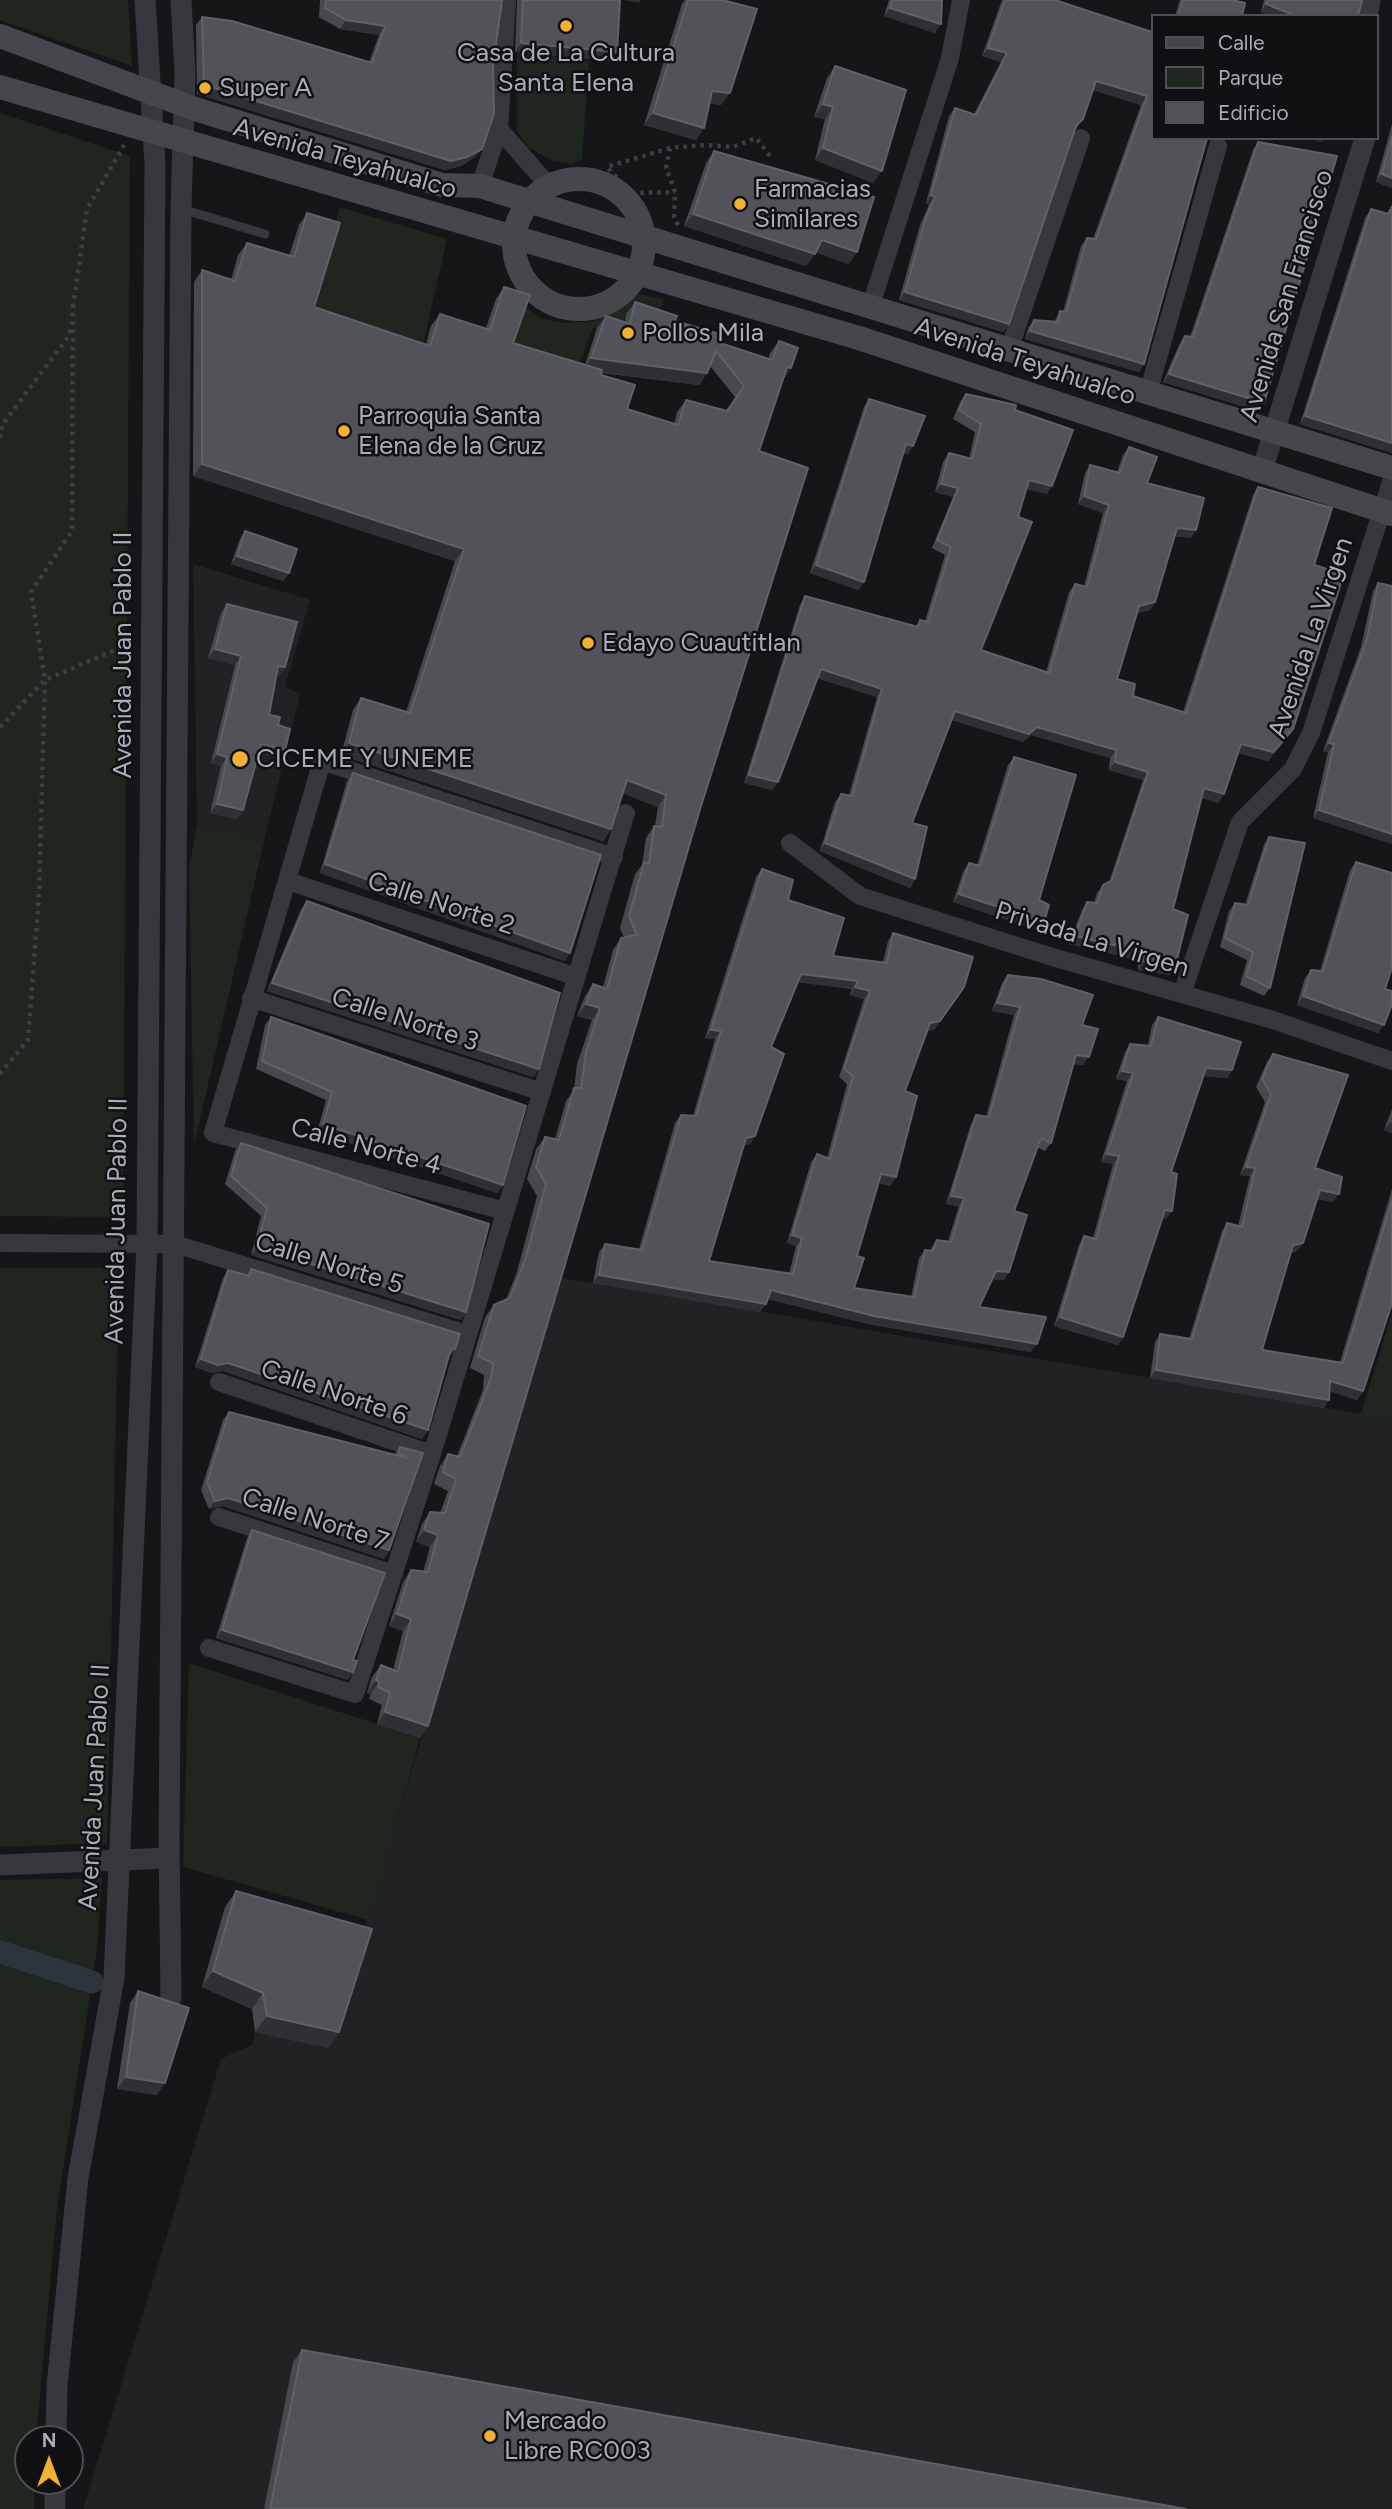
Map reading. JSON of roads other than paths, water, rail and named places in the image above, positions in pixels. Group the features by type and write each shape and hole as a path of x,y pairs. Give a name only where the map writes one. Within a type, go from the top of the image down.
{"main road":[{"name":"Avenida Teyahualco","path":"0,36 150,94 442,185 480,186 1392,468"},
{"name":"Avenida Teyahualco","path":"0,87 153,134 859,338 1387,512"},
{"path":"585,179 606,185 625,198 638,216 644,237 642,263 637,275 621,295 598,307 573,310 548,302 528,286 513,258 513,238 521,213 529,202 549,186 566,180 585,179"}],"street":[{"name":"Avenida Juan Pablo II","path":"56,2425 57,2386 78,2178 114,1978 147,1244 153,134 145,0"},
{"path":"171,1998 169,1858 181,209 184,104 181,0"},
{"path":"480,186 499,129 507,0"},
{"path":"870,308 950,58 961,0"},
{"path":"499,129 549,186"},
{"path":"1009,350 1081,138"},
{"name":"Avenida San Francisco","path":"1262,471 1364,140"},
{"path":"1149,393 1218,146"},
{"name":"Avenida La Virgen","path":"1182,994 1240,822 1293,769 1311,733 1387,512 1392,479"},
{"path":"251,998 322,761 614,857"},
{"path":"209,1648 355,1693 432,1454 626,813"},
{"name":"Privada La Virgen","path":"790,843 860,896 1273,1020 1392,1061"},
{"name":"Calle Norte 2","path":"288,881 577,977"},
{"name":"Calle Norte 3","path":"251,998 542,1092"},
{"name":"Calle Norte 4","path":"251,998 213,1133 505,1211"},
{"name":"Calle Norte 5","path":"0,1243 175,1244 467,1334"},
{"name":"Calle Norte 6","path":"219,1382 432,1454"},
{"name":"Calle Norte 7","path":"219,1517 394,1574"},
{"path":"0,1865 169,1858"}],"lane":[{"path":"181,209 265,234"}],"waterway":[{"path":"0,1952 92,1982 69,1975"}],"place":[{"name":"Casa de La Cultura Santa Elena","path":"566,26"},
{"name":"Super A","path":"205,88"},
{"name":"Farmacias Similares","path":"740,204"},
{"name":"Pollos Mila","path":"628,333"},
{"name":"Parroquia Santa Elena de la Cruz","path":"344,431"},
{"name":"Edayo Cuautitlan","path":"588,643"},
{"name":"CICEME Y UNEME","path":"240,759"},
{"name":"Mercado Libre RC003","path":"490,2436"}]}
